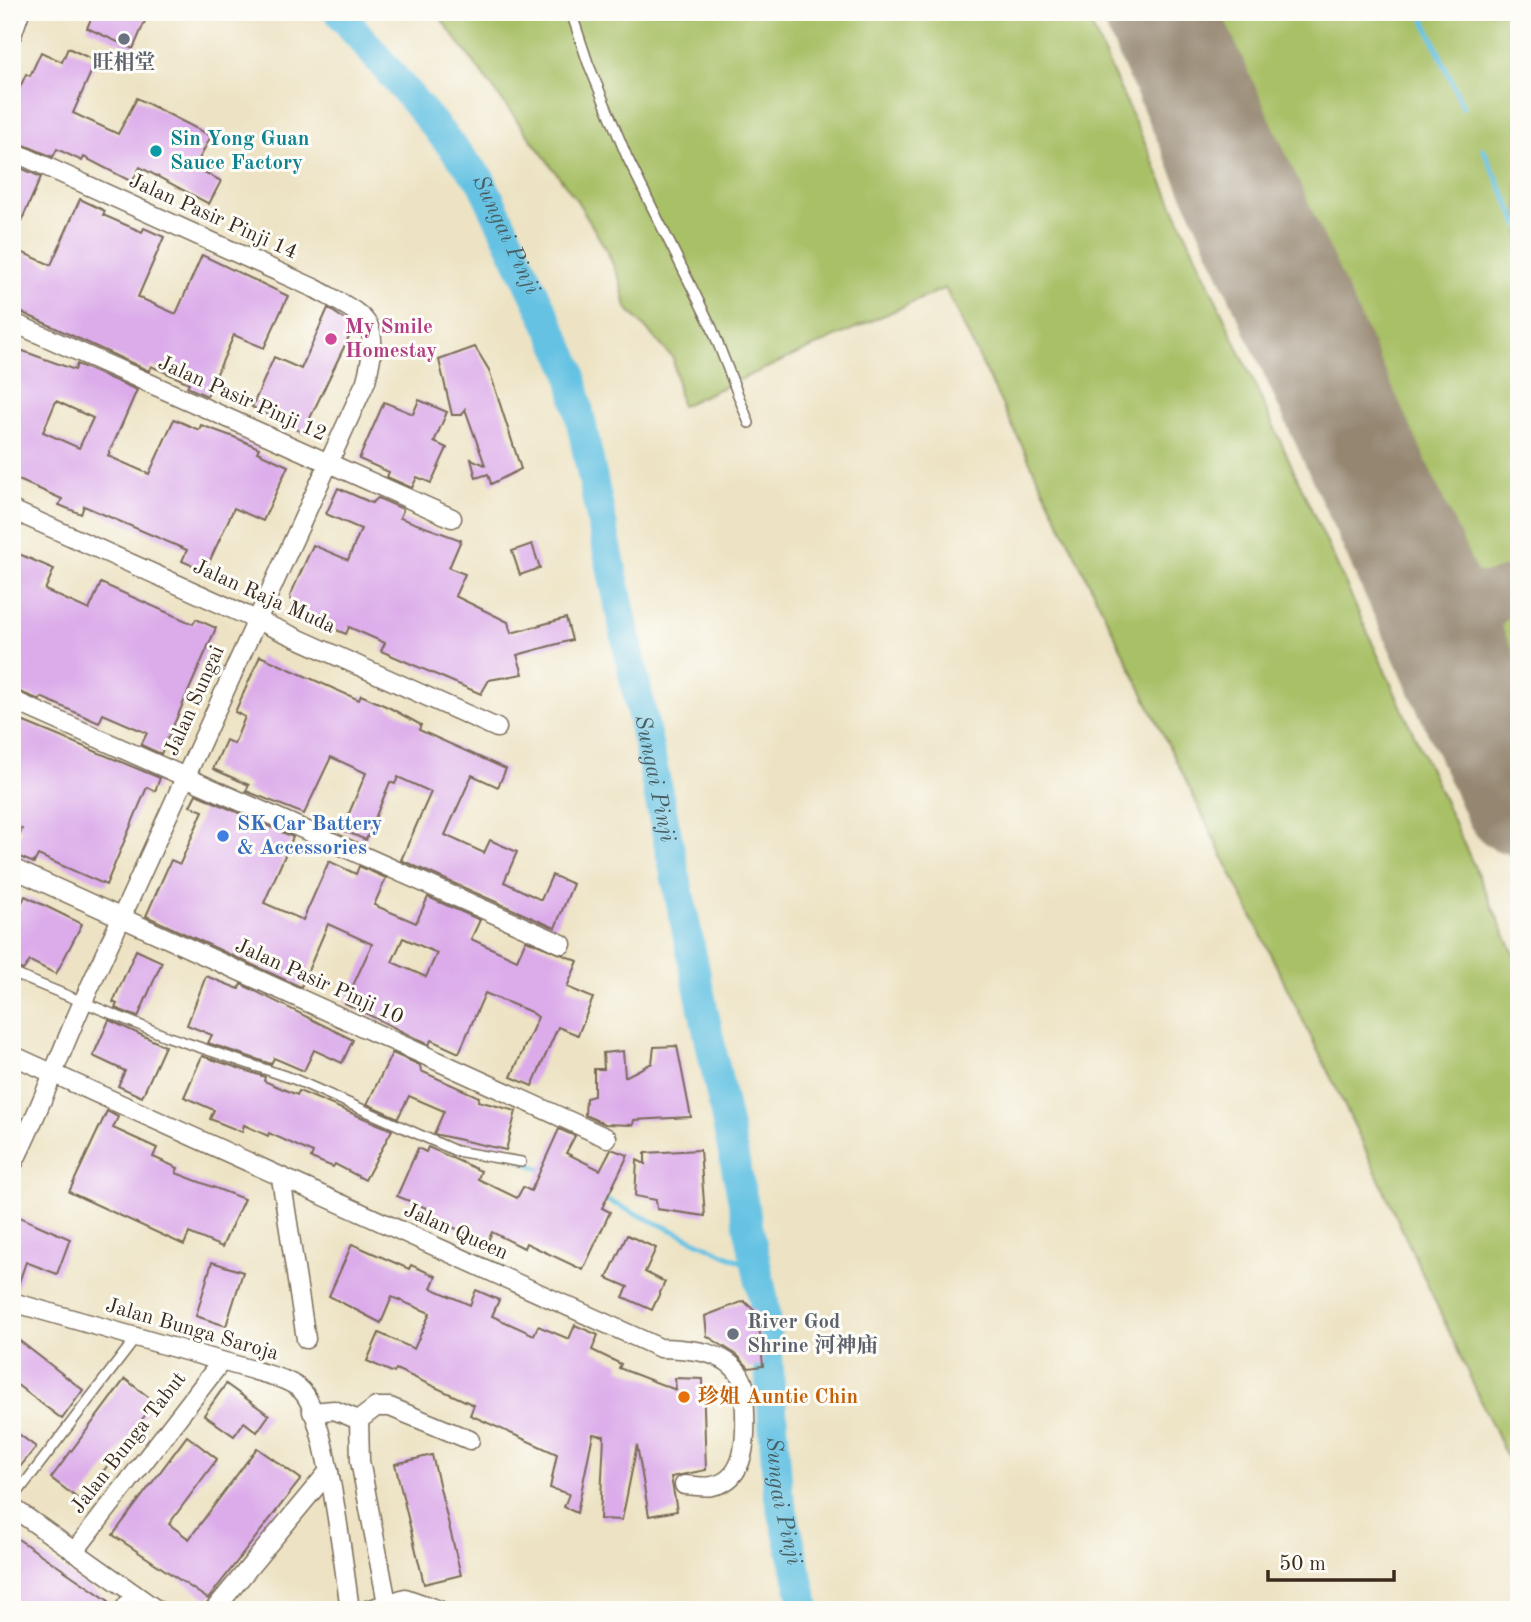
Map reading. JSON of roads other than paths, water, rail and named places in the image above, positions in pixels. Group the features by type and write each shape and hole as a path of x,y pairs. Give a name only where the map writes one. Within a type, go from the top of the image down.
{"street":[{"name":"Jalan Pasir Pinji 14","path":"12,151 316,289 356,312 373,334 375,346"},
{"name":"Jalan Pasir Pinji 12","path":"12,322 452,517"},
{"name":"Jalan Sungai","path":"12,1166 37,1115 51,1073 82,1004 366,381 375,346"},
{"name":"Jalan Raja Muda","path":"12,510 497,728"},
{"path":"12,700 562,944"},
{"name":"Jalan Pasir Pinji 10","path":"12,868 607,1138"},
{"name":"Jalan Queen","path":"12,1055 660,1348 710,1353 741,1374 745,1437 738,1468 729,1479 712,1486 684,1485"},
{"path":"281,1178 306,1339"},
{"name":"Jalan Bunga Saroja","path":"15,1306 282,1380 302,1391 312,1412 328,1471 350,1610"},
{"name":"Jalan Bunga Tabut","path":"74,1552 221,1362"},
{"path":"359,1420 376,1407 390,1408 470,1440"},
{"path":"312,1412 334,1410 359,1420"},
{"path":"359,1420 360,1461 387,1603"},
{"path":"214,1610 328,1471"},
{"path":"12,1507 157,1610"},
{"path":"367,1610 405,1598 439,1610"}],"lane":[{"path":"571,12 588,64 627,157 712,328 749,423"},
{"path":"12,973 82,1004 166,1036 294,1079 456,1151 521,1162"},
{"path":"12,1500 136,1338"},
{"path":"118,1610 130,1593"}],"waterway":[{"name":"Sungai Pinji","path":"339,12 481,181 570,369 764,1302 778,1492 806,1610"},
{"path":"1421,12 1463,107"},
{"path":"1483,149 1519,226"},
{"path":"522,1161 545,1171"},
{"path":"602,1198 757,1269"}],"place":[{"name":"旺相堂","path":"124,39"},
{"name":"Sin Yong Guan Sauce Factory","path":"156,151"},
{"name":"My Smile Homestay","path":"331,339"},
{"name":"SK Car Battery & Accessories","path":"223,836"},
{"name":"River God Shrine 河神庙","path":"733,1334"},
{"name":"珍姐 Auntie Chin","path":"684,1397"}]}
